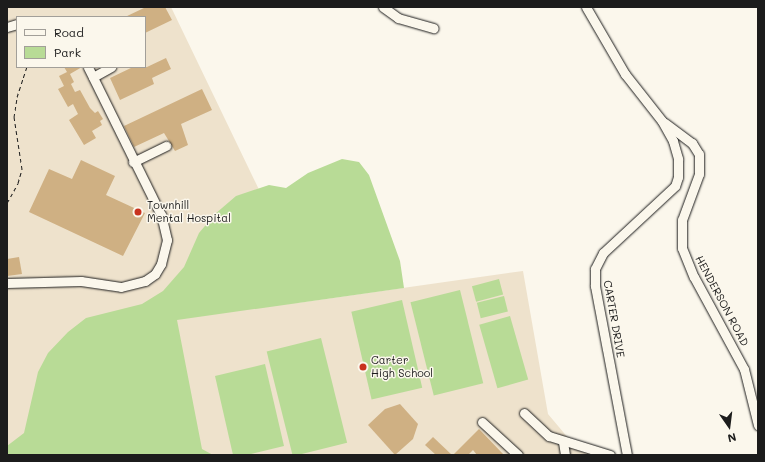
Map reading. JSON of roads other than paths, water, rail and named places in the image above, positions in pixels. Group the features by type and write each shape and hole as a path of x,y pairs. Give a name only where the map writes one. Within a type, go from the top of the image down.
{"street":[{"path":"383,7 398,18 434,28"},
{"path":"586,7 625,74 662,121 675,148 692,143"},
{"path":"7,283 81,281 122,287 144,281 155,274 164,253 167,240 165,227 88,68"},
{"path":"93,77 109,68"},
{"path":"662,121 692,143"},
{"name":"HENDERSON ROAD","path":"692,143 699,154 700,167 694,191 682,220 682,248 694,277 753,381 758,425"},
{"path":"133,162 166,146"},
{"name":"CARTER DRIVE","path":"627,455 595,286 595,269 603,253 675,186 678,168 675,148"},
{"path":"524,413 549,436 563,442 610,455"},
{"path":"482,422 518,455"},
{"path":"563,442 565,455"}],"place":[{"name":"Townhill Mental Hospital","path":"138,212"},
{"name":"Carter High School","path":"363,367"}]}
